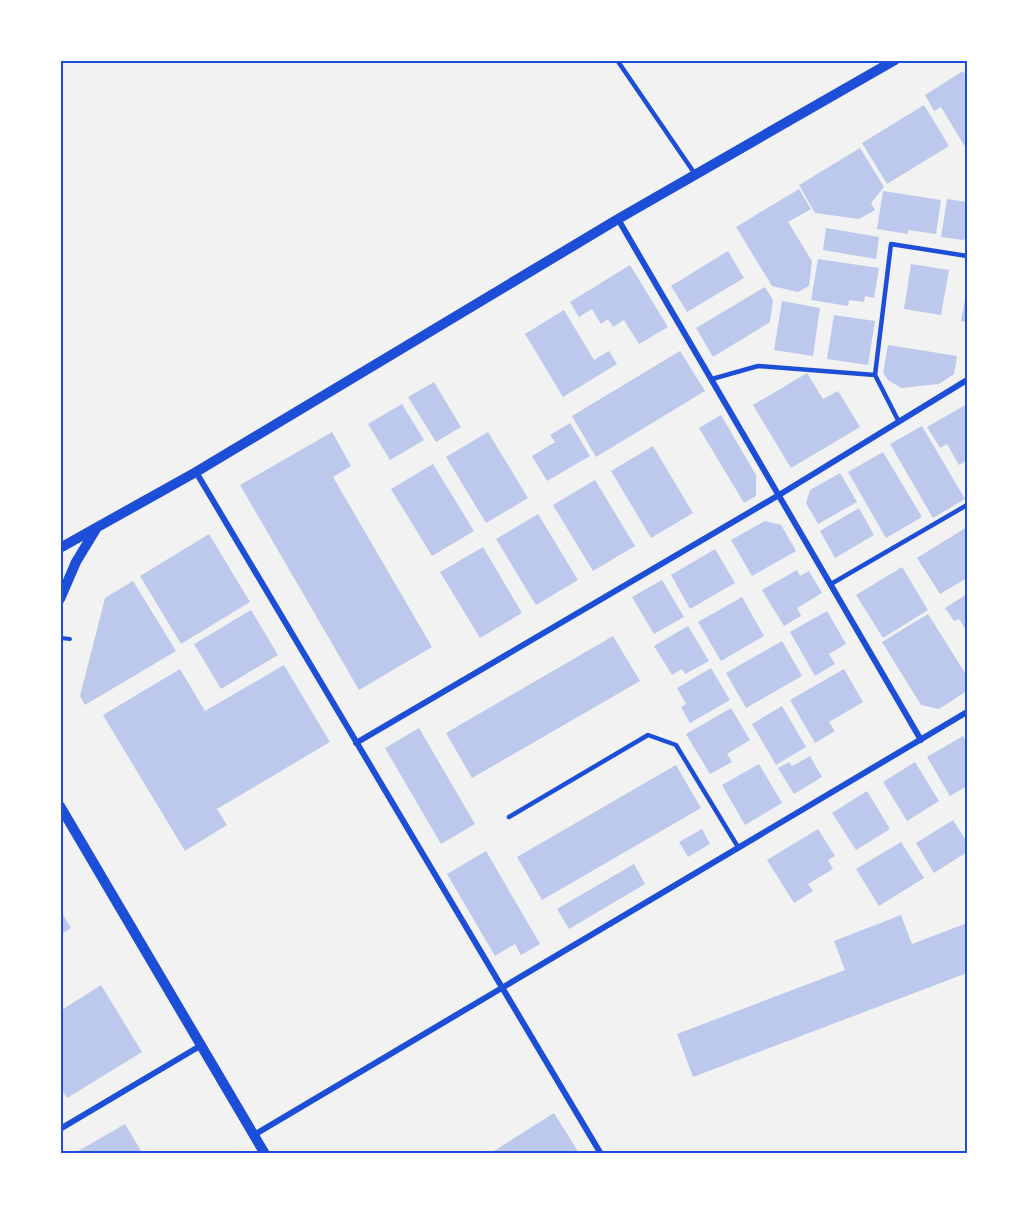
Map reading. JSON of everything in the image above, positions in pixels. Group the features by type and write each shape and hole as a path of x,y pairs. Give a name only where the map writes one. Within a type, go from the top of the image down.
{"street":[{"path":"60,548 196,472 618,219 895,60"},
{"path":"618,219 921,740"},
{"path":"356,743 779,495 967,380"},
{"path":"196,472 601,1154"},
{"path":"60,599 76,562 96,529"},
{"path":"254,1135 967,713"},
{"path":"60,806 265,1154"},
{"path":"60,1129 200,1046"}],"lane":[{"path":"617,60 695,174"},
{"path":"899,422 875,375 891,244 967,256"},
{"path":"712,379 758,366 875,375"},
{"path":"831,584 967,505"},
{"path":"509,817 648,735 676,744 738,847"}],"path":[{"path":"61,638 70,639"}],"building":[{"path":"963,71 967,77 967,150 941,107 934,111 925,95"},
{"path":"924,105 949,146 887,184 862,143"},
{"path":"860,148 884,187 871,203 875,210 859,219 815,213 799,185"},
{"path":"799,189 811,209 788,222 812,261 809,286 798,292 772,286 736,227"},
{"path":"883,191 941,200 936,234 908,230 908,234 877,229"},
{"path":"947,199 967,202 967,237 964,240 941,237"},
{"path":"826,228 879,237 876,259 823,250"},
{"path":"728,251 744,278 687,312 671,286"},
{"path":"818,259 879,268 874,298 865,296 864,302 849,300 848,306 811,300"},
{"path":"911,264 949,270 941,315 904,309"},
{"path":"630,265 668,327 639,344 624,320 613,327 608,319 601,324 592,309 579,317 570,302"},
{"path":"765,287 773,300 770,322 713,357 696,328"},
{"path":"967,294 967,322 961,321"},
{"path":"782,301 820,308 813,356 774,350"},
{"path":"564,310 594,360 609,351 617,364 563,397 525,334"},
{"path":"834,315 875,321 868,365 827,359"},
{"path":"888,345 957,356 954,374 939,384 901,388 888,380 883,373"},
{"path":"680,351 705,391 596,457 572,416"},
{"path":"807,373 823,399 838,391 860,427 791,468 753,405"},
{"path":"434,382 461,427 436,442 408,397"},
{"path":"402,404 424,440 390,460 368,424"},
{"path":"967,404 967,460 959,465 947,444 940,448 927,427"},
{"path":"721,415 756,475 756,496 744,503 699,428"},
{"path":"570,423 590,456 547,481 532,456 555,442 550,435"},
{"path":"922,426 965,499 933,518 890,444"},
{"path":"332,432 351,466 333,477 432,647 359,690 240,485"},
{"path":"488,432 528,498 486,523 446,457"},
{"path":"653,446 693,513 651,538 611,471"},
{"path":"883,452 922,517 886,538 848,472"},
{"path":"433,464 474,531 432,556 391,489"},
{"path":"840,473 857,502 818,524 806,503 810,490"},
{"path":"595,480 635,546 593,571 553,505"},
{"path":"859,508 874,535 835,558 820,531"},
{"path":"538,514 578,580 536,605 496,539"},
{"path":"765,521 781,525 796,551 752,576 731,540"},
{"path":"967,527 967,578 940,594 917,558"},
{"path":"209,534 250,602 181,644 140,576"},
{"path":"483,547 522,613 480,638 440,572"},
{"path":"715,549 735,583 690,609 671,575"},
{"path":"902,567 928,610 883,638 856,595"},
{"path":"797,570 800,576 809,571 822,593 797,608 801,616 784,626 762,590"},
{"path":"662,580 684,617 654,634 632,597"},
{"path":"133,581 176,651 85,705 80,696 105,598"},
{"path":"967,594 967,632 959,619 954,621 945,608"},
{"path":"742,597 764,636 721,661 698,622"},
{"path":"251,610 278,655 221,689 194,644"},
{"path":"827,611 846,644 829,654 835,664 815,676 790,632"},
{"path":"928,614 967,676 967,691 939,709 921,705 882,642"},
{"path":"688,626 709,661 685,674 682,669 672,675 654,646"},
{"path":"613,636 640,681 472,778 446,733"},
{"path":"782,641 802,676 746,708 726,673"},
{"path":"284,665 330,742 217,809 227,825 185,851 103,715 180,669 205,711"},
{"path":"711,668 730,700 690,723 681,707 686,704 677,688"},
{"path":"844,669 863,702 829,722 835,731 815,743 790,700"},
{"path":"782,706 806,747 776,765 752,724"},
{"path":"731,708 750,740 727,754 732,762 710,774 686,734"},
{"path":"419,728 475,824 441,844 385,748"},
{"path":"963,736 967,743 967,786 950,796 927,757"},
{"path":"810,756 822,777 794,794 778,768 789,762 792,766"},
{"path":"915,762 939,801 907,821 883,782"},
{"path":"759,764 782,803 745,825 722,785"},
{"path":"676,765 701,808 542,900 517,857"},
{"path":"867,791 890,829 856,850 832,813"},
{"path":"953,820 967,842 967,852 934,873 916,843"},
{"path":"702,829 710,844 688,857 679,842"},
{"path":"818,829 835,856 828,860 833,869 808,884 813,891 794,903 767,860"},
{"path":"901,842 924,878 879,906 856,869"},
{"path":"486,851 540,944 521,955 515,944 495,956 447,874"},
{"path":"634,864 645,884 569,929 557,909"},
{"path":"60,910 71,928 60,935"},
{"path":"901,915 912,944 967,923 967,973 693,1077 677,1034 845,970 834,941"},
{"path":"101,985 142,1052 67,1098 60,1086 60,1011"},
{"path":"554,1113 579,1153 489,1154"},
{"path":"125,1124 143,1154 73,1154"}]}
